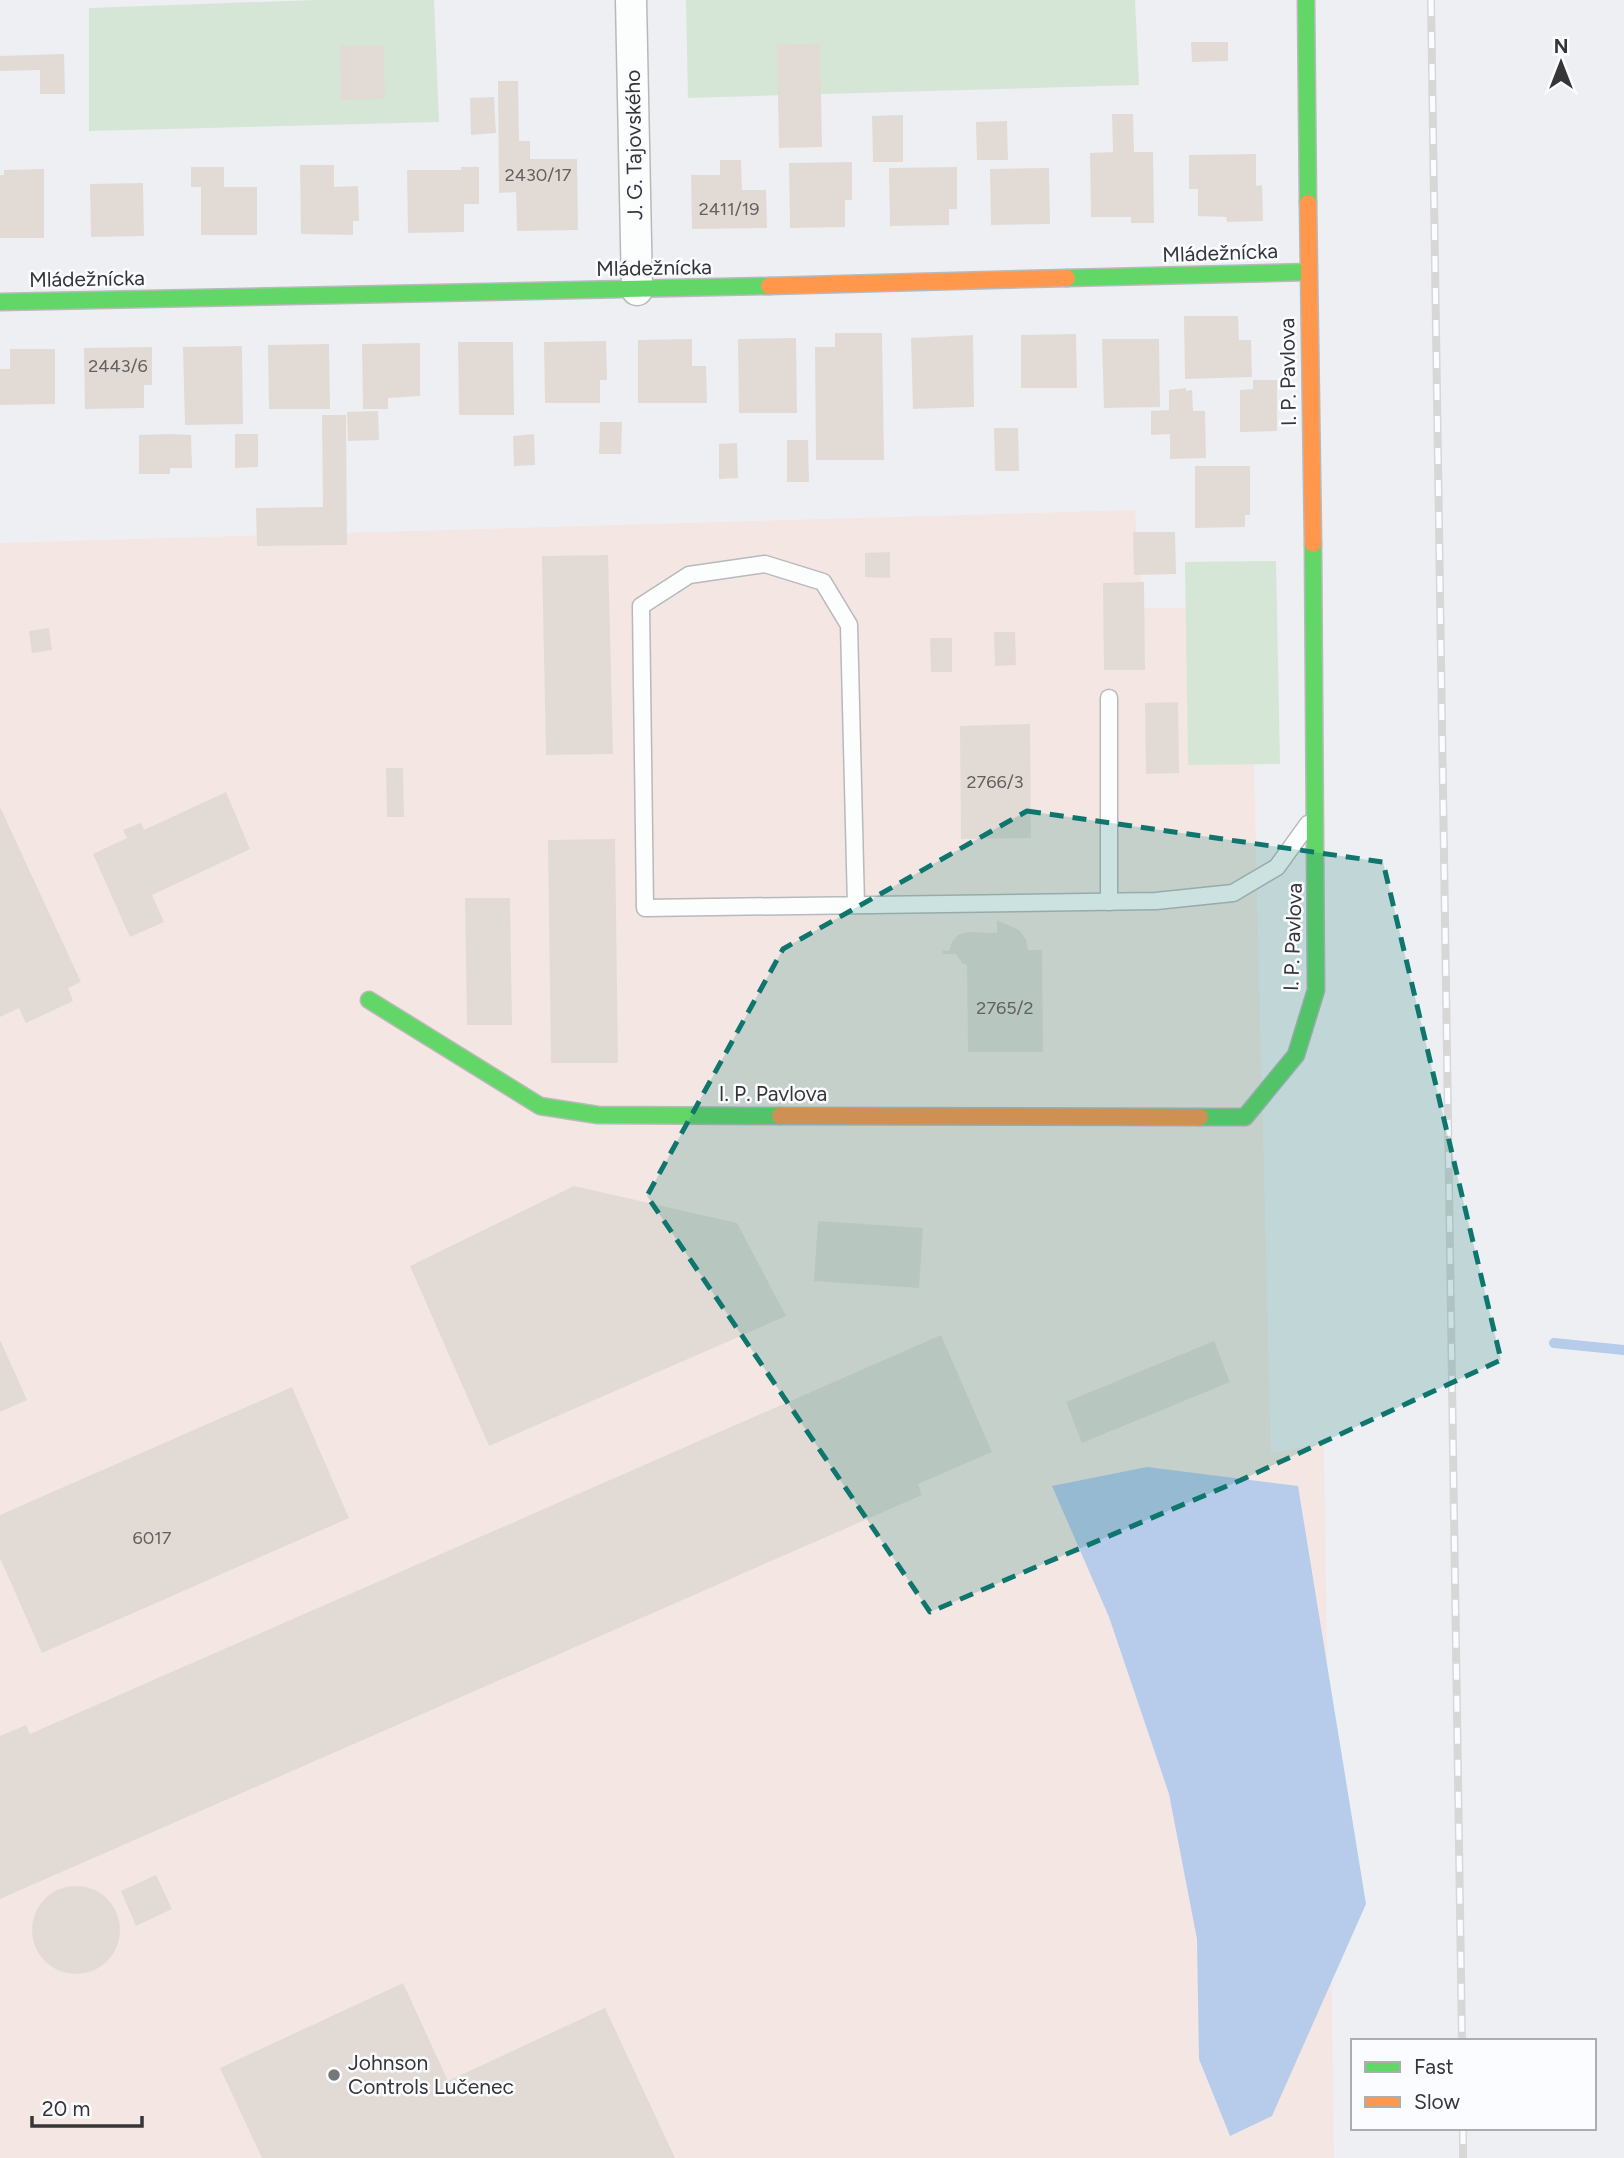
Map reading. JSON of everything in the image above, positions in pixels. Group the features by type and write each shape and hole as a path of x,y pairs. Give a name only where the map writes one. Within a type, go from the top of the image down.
{"street":[{"name":"J. G. Tajovského","path":"631,0 637,290"},
{"name":"I. P. Pavlova","path":"369,1000 540,1106 597,1115 1245,1117 1296,1055 1316,990 1306,0"},
{"name":"Mládežnícka","path":"0,302 637,290 1308,272"}],"lane":[{"path":"856,905 849,625 823,582 765,564 690,575 641,606 645,908 1156,901 1233,893 1277,867 1316,814"},
{"path":"1109,698 1109,902"}],"highlighted area":[{"path":"1027,811 1383,862 1501,1360 1241,1480 930,1612 647,1196 783,949"}],"shaded area":[{"path":"1135,510 1143,608 1250,607 1271,1453 1324,1443 1334,2158 0,2158 0,543"}],"green space":[{"path":"316,0 434,0 439,122 89,131 89,8"},
{"path":"686,0 1135,0 1139,85 688,98"},
{"path":"1276,561 1280,764 1188,765 1185,562"}],"water":[{"path":"1147,1467 1298,1486 1366,1904 1272,2116 1230,2136 1199,2059 1197,1939 1169,1794 1109,1617 1052,1486"}],"building":[{"path":"1191,42 1228,42 1228,61 1192,62"},
{"path":"820,43 822,147 779,148 777,45"},
{"path":"340,46 384,46 385,99 341,100"},
{"path":"64,54 65,94 40,94 40,70 0,71 0,56"},
{"path":"498,81 518,81 519,141 530,141 530,159 577,159 578,230 517,231 516,192 499,193"},
{"path":"494,97 496,133 471,135 470,98"},
{"path":"1112,114 1133,114 1134,152 1153,152 1154,223 1131,223 1131,217 1091,217 1090,153 1113,152"},
{"path":"903,115 903,162 873,162 872,116"},
{"path":"1007,121 1008,160 977,160 976,122"},
{"path":"1256,154 1256,186 1262,185 1263,221 1227,222 1226,217 1198,216 1198,189 1189,189 1189,155"},
{"path":"720,160 741,160 742,190 766,190 767,228 692,229 691,175 720,175"},
{"path":"852,162 852,200 845,200 845,227 790,228 789,163"},
{"path":"300,165 334,165 334,187 358,186 359,221 353,221 353,235 301,234"},
{"path":"191,167 224,167 224,187 257,187 257,235 201,235 201,187 191,187"},
{"path":"461,167 479,167 479,204 464,204 464,232 408,233 407,170 461,170"},
{"path":"957,167 957,209 949,209 949,225 890,226 889,168"},
{"path":"1049,168 1050,224 991,225 990,169"},
{"path":"44,169 44,238 0,238 0,175 4,175 4,170"},
{"path":"143,183 144,236 91,237 90,184"},
{"path":"1184,316 1238,316 1239,340 1251,340 1252,377 1185,379"},
{"path":"835,333 882,333 884,460 816,460 815,347 835,347"},
{"path":"1076,334 1077,388 1021,388 1021,335"},
{"path":"973,335 974,407 913,409 911,338"},
{"path":"796,338 797,413 739,413 738,339"},
{"path":"692,339 692,366 706,366 707,403 638,403 638,340"},
{"path":"1102,339 1159,339 1160,407 1104,408"},
{"path":"606,341 607,380 600,380 600,403 545,403 544,342"},
{"path":"458,342 513,342 514,415 459,415"},
{"path":"420,343 420,396 388,398 388,409 363,409 362,344"},
{"path":"329,344 330,409 269,409 268,345"},
{"path":"242,346 243,424 185,425 183,347"},
{"path":"152,347 152,385 144,385 144,408 85,409 84,348"},
{"path":"10,349 55,349 55,404 0,405 0,369 10,369"},
{"path":"1253,380 1277,380 1277,431 1240,432 1240,390 1253,389"},
{"path":"1186,388 1186,391 1192,390 1193,411 1205,411 1206,458 1170,459 1170,434 1151,435 1151,411 1169,410 1169,390"},
{"path":"378,411 379,440 348,441 347,412"},
{"path":"322,415 346,415 347,545 257,546 256,508 323,507"},
{"path":"600,422 622,422 621,454 599,454"},
{"path":"994,428 1018,428 1019,471 995,471"},
{"path":"235,434 258,434 258,467 235,468"},
{"path":"534,434 535,465 514,466 513,436"},
{"path":"139,435 191,435 192,468 170,468 170,474 139,474"},
{"path":"787,440 808,440 809,482 787,482"},
{"path":"737,443 738,478 719,479 719,444"},
{"path":"1195,466 1250,466 1250,515 1245,515 1245,527 1195,528"},
{"path":"1133,532 1175,532 1176,574 1134,575"},
{"path":"890,552 890,578 865,577 865,553"},
{"path":"608,555 613,754 546,755 542,556"},
{"path":"1144,582 1145,670 1104,670 1103,583"},
{"path":"49,628 52,650 32,653 29,631"},
{"path":"994,632 1015,632 1016,665 995,666"},
{"path":"930,638 952,638 952,672 931,672"},
{"path":"1178,702 1179,773 1146,774 1145,703"},
{"path":"1030,724 1031,838 961,839 960,726"},
{"path":"386,768 403,768 404,817 387,817"},
{"path":"226,792 250,849 152,895 164,922 130,937 93,854 127,838 123,830 141,823 144,830"},
{"path":"0,807 81,982 68,988 73,1001 26,1023 19,1008 0,1017"},
{"path":"615,839 618,1063 551,1063 548,840"},
{"path":"465,898 510,898 512,1025 467,1025"},
{"path":"997,920 1019,930 1026,939 1028,950 1042,950 1043,1052 968,1052 967,965 963,964 956,954 943,954 943,950 949,951 958,935 968,932 997,933"},
{"path":"574,1186 737,1223 786,1316 489,1446 410,1266"},
{"path":"818,1221 923,1228 919,1288 814,1281"},
{"path":"941,1335 992,1452 918,1484 922,1495 0,1899 0,1736 26,1725 30,1734"},
{"path":"0,1340 27,1400 0,1412"},
{"path":"1214,1341 1230,1382 1082,1443 1066,1402"},
{"path":"292,1387 349,1518 42,1653 0,1558 0,1515"},
{"path":"156,1875 172,1909 136,1926 121,1891"},
{"path":"76,1886 93,1889 107,1899 117,1913 120,1930 117,1947 107,1961 93,1971 76,1974 59,1971 45,1961 35,1947 32,1930 35,1913 45,1899 59,1889"},
{"name":"Johnson Controls Lučenec","path":"403,1983 448,2081 605,2008 675,2158 262,2158 220,2068"}],"waterway":[{"path":"1554,1343 1624,1350"}],"railway":[{"path":"1431,0 1462,2039"},
{"path":"1463,2130 1463,2158"}],"traffic: fast":[{"path":"1306,0 1308,203"},
{"path":"1067,278 1308,272"},
{"path":"0,302 769,286"},
{"path":"1200,1117 1245,1117 1296,1055 1316,990 1313,544"},
{"path":"369,1000 540,1106 598,1115 780,1116"}],"traffic: slow":[{"path":"1308,203 1313,544"},
{"path":"769,286 1067,278"},
{"path":"780,1116 1200,1117"}],"place":[{"name":"Johnson Controls Lučenec","path":"334,2075"}]}
